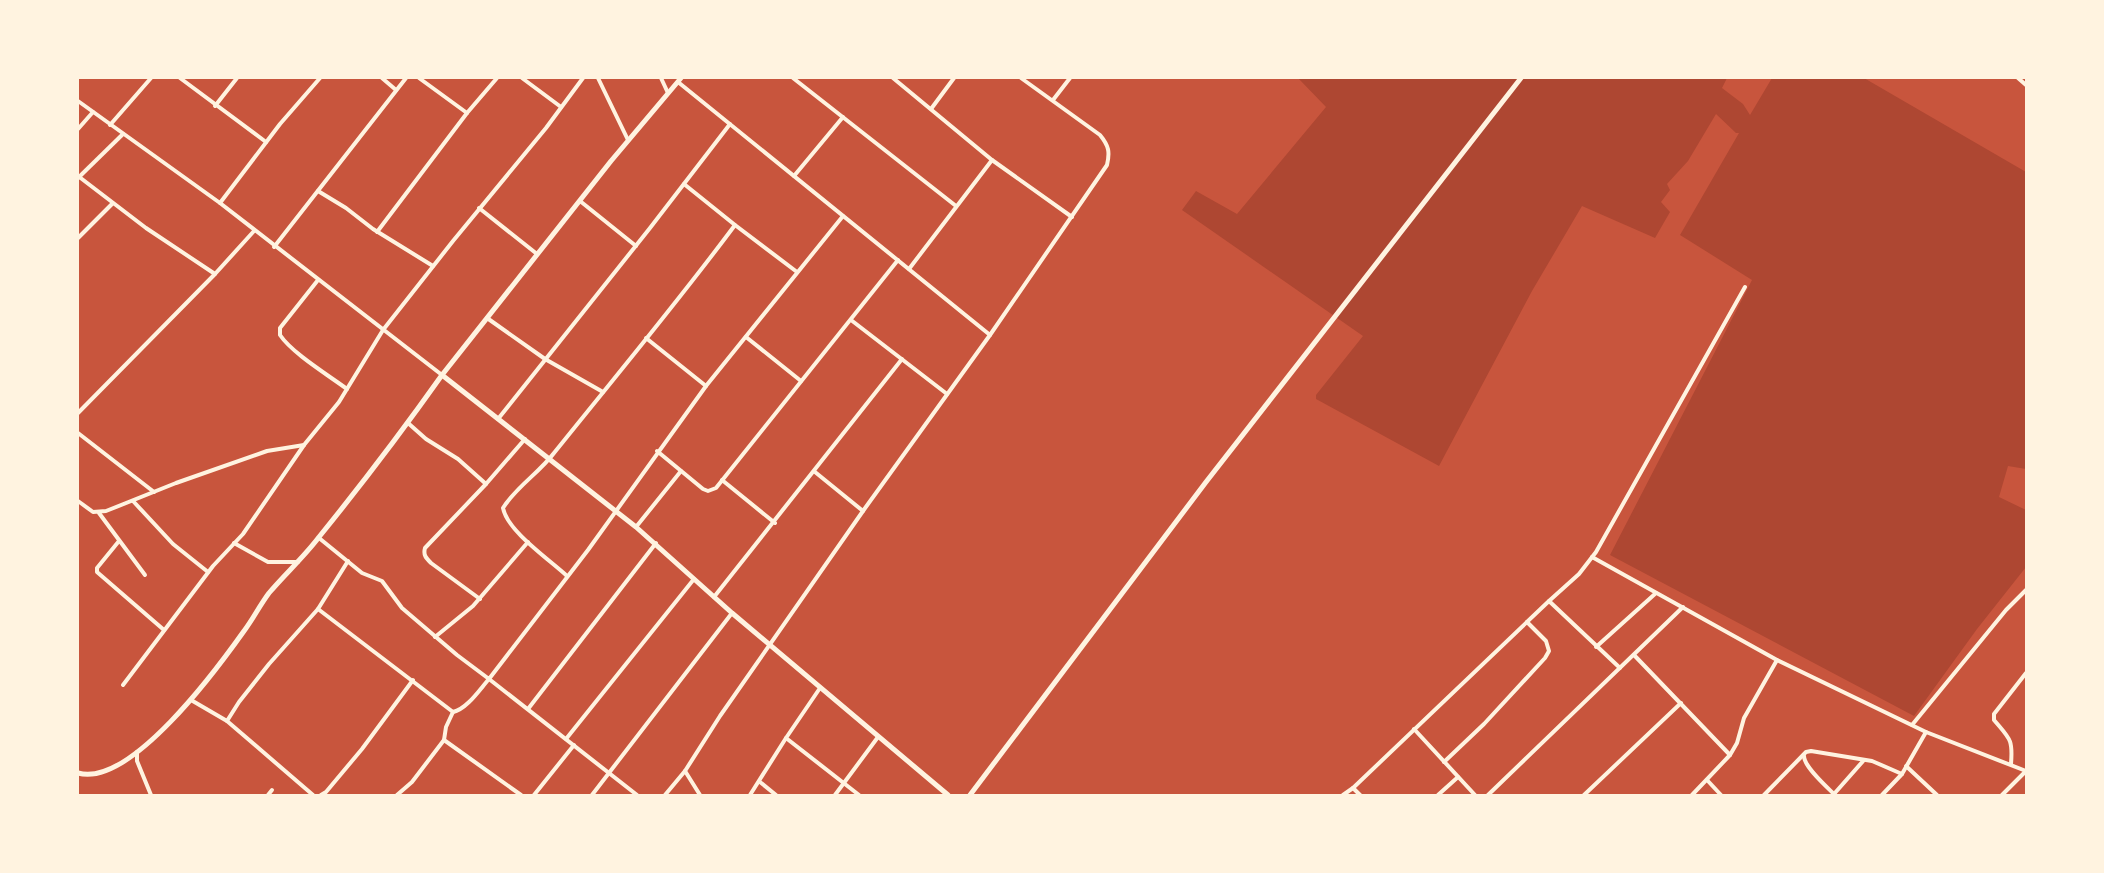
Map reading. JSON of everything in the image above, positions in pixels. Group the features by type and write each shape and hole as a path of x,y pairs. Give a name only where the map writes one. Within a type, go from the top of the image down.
{"street":[{"path":"110,125 151,78"},
{"path":"180,78 215,106 266,142"},
{"path":"215,106 237,78"},
{"path":"220,203 266,142 320,78"},
{"path":"382,78 396,90"},
{"path":"274,247 406,78"},
{"path":"419,78 467,113"},
{"path":"377,232 467,113 497,78"},
{"path":"522,78 562,107"},
{"path":"123,685 208,572 243,534 304,446 339,402 383,330 479,208 562,107 583,78"},
{"path":"598,78 628,140"},
{"path":"661,78 668,93"},
{"path":"793,78 956,206"},
{"path":"893,78 992,160 1072,217"},
{"path":"931,109 954,78"},
{"path":"665,795 685,771 770,644 863,511 990,335 1107,165 1110,152 1107,143 1100,135 1021,78"},
{"path":"1053,100 1070,78"},
{"path":"970,795 1206,482 1521,78"},
{"path":"2018,78 2026,85"},
{"path":"78,773 85,775 102,772 119,765 157,736 190,700 244,632 269,594 319,538 408,423 442,375 537,254 628,140 680,80 730,124 990,335"},
{"path":"78,101 220,203 274,247 525,439 636,527 656,543 714,597 948,795"},
{"path":"78,129 93,112"},
{"path":"794,176 843,117"},
{"path":"498,419 636,246 730,124"},
{"path":"123,134 78,177 112,204 215,274"},
{"path":"909,269 992,160"},
{"path":"684,184 735,226 797,272"},
{"path":"318,191 377,232 433,266"},
{"path":"580,200 636,246"},
{"path":"78,238 112,204"},
{"path":"479,208 537,254"},
{"path":"398,795 412,782 444,740 446,727 453,712 458,711 490,680 706,386 843,216"},
{"path":"567,576 514,529 504,515 503,508 508,500 550,459 701,271 735,226"},
{"path":"78,412 215,274 254,231"},
{"path":"657,452 708,491 716,488 898,260"},
{"path":"318,280 280,328 280,335 307,360 347,389"},
{"path":"1343,795 1353,788 1579,574 1592,557 1744,287"},
{"path":"487,318 545,359 603,392"},
{"path":"851,320 947,394"},
{"path":"746,337 801,381"},
{"path":"646,338 706,386"},
{"path":"714,597 775,523 902,360"},
{"path":"408,423 426,439 458,458 486,484"},
{"path":"78,433 154,492"},
{"path":"480,598 426,558 424,553 425,548 486,484 525,439"},
{"path":"78,501 93,512 99,512 133,501 267,451 304,446"},
{"path":"636,527 681,471"},
{"path":"815,472 863,511"},
{"path":"722,480 775,523"},
{"path":"133,501 173,544 208,572"},
{"path":"99,512 145,575"},
{"path":"319,538 362,572 382,581 402,608 435,637 637,795"},
{"path":"119,541 97,568 97,572 164,630"},
{"path":"435,637 480,598 528,542"},
{"path":"234,543 268,562 298,562"},
{"path":"528,709 656,543"},
{"path":"1592,557 1778,660 1926,732 2026,771 2002,795"},
{"path":"227,721 239,702 269,664 318,609 348,561"},
{"path":"566,739 694,579"},
{"path":"1912,725 2006,610 2026,590"},
{"path":"1596,647 1656,592"},
{"path":"1549,601 1620,668"},
{"path":"1488,795 1683,607"},
{"path":"318,609 453,712"},
{"path":"592,795 732,612"},
{"path":"1444,762 1484,724 1545,658 1549,651 1546,641 1527,622"},
{"path":"1634,654 1730,755"},
{"path":"1692,795 1708,780 1730,755 1737,743 1744,718 1778,660"},
{"path":"2011,764 2012,746 2010,739 1994,720 1994,714 2026,673"},
{"path":"321,795 327,794 413,680"},
{"path":"750,795 760,782 786,738 820,688"},
{"path":"190,700 227,721 313,795"},
{"path":"1584,795 1681,703"},
{"path":"1414,729 1475,795"},
{"path":"1882,795 1902,774 1926,732"},
{"path":"835,795 878,736"},
{"path":"786,738 859,795"},
{"path":"444,740 521,795"},
{"path":"534,795 574,745"},
{"path":"1764,795 1804,756 1806,752 1811,751 1864,760 1879,764 1902,774"},
{"path":"137,752 137,761 151,795"},
{"path":"1804,756 1804,760 1808,767 1835,795 1864,760"},
{"path":"1906,766 1937,795"},
{"path":"685,771 700,795"},
{"path":"1438,795 1458,777"},
{"path":"1708,780 1721,795"},
{"path":"760,782 776,795"},
{"path":"1353,788 1360,795"},
{"path":"268,795 272,790"}],"shaded area":[{"path":"1298,78 1727,78 1722,88 1743,104 1750,115 1772,78 1864,78 2026,172 2026,469 2008,466 1999,497 2026,510 2026,567 1977,629 1914,716 1610,555 1752,280 1680,235 1739,133 1736,133 1716,114 1688,161 1667,184 1670,190 1661,202 1670,212 1655,238 1582,206 1532,291 1439,466 1316,399 1316,395 1363,336 1182,210 1196,191 1237,214 1326,107"}]}
